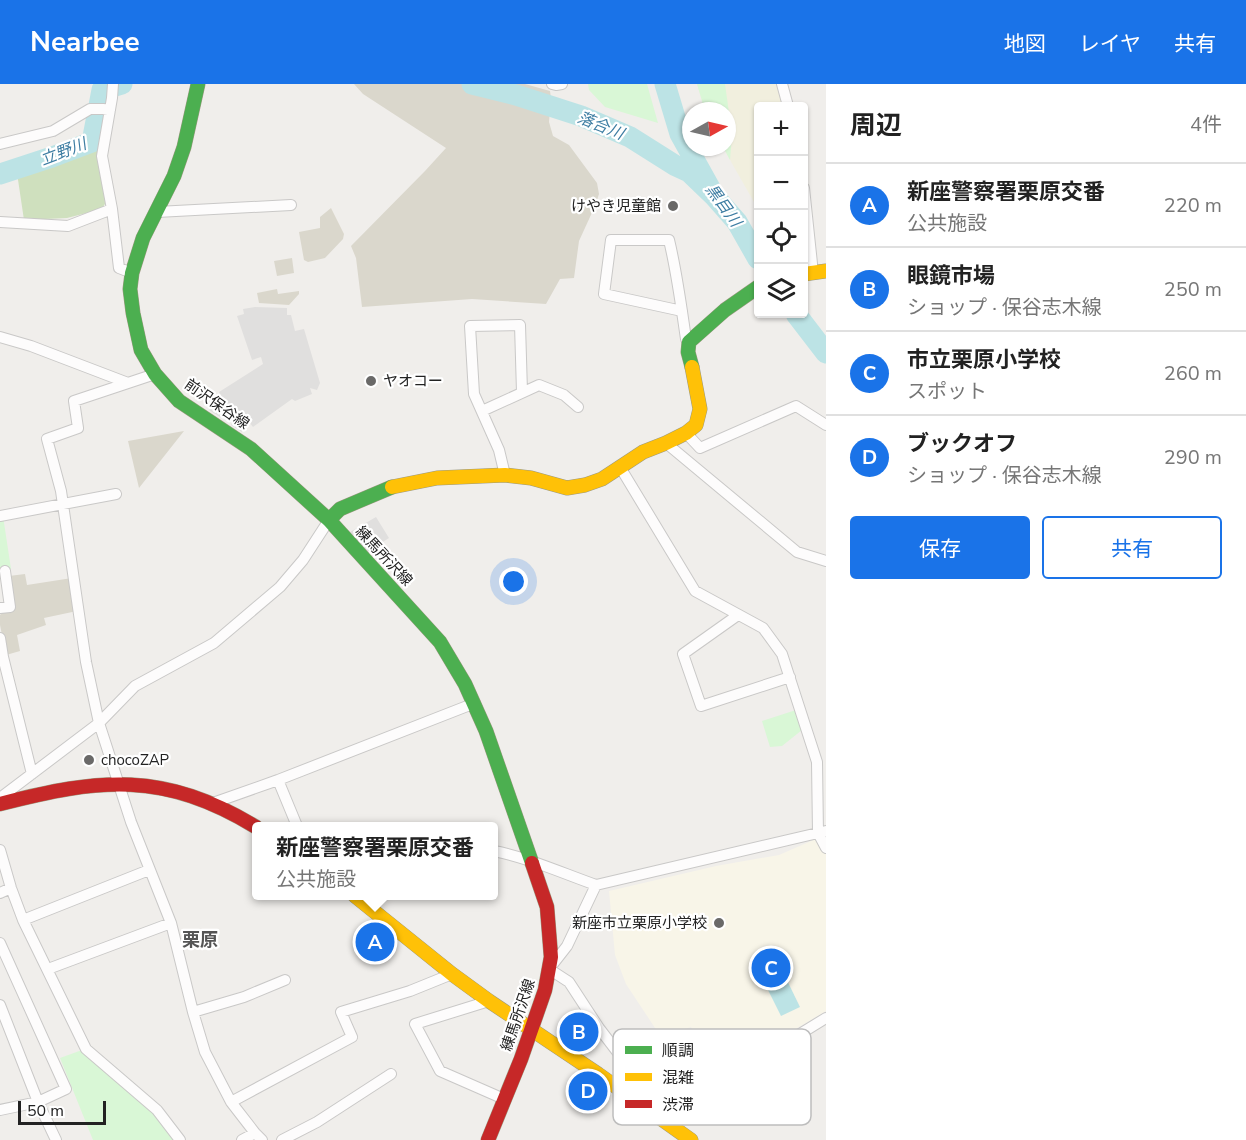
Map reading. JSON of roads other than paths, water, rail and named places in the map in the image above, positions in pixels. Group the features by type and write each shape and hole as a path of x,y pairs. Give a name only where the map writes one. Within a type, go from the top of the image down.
{"main road":[{"name":"前沢保谷線","path":"198,84 184,147 174,176 143,238 132,273 130,289 141,350 155,374 179,401 251,449 329,520"},
{"path":"686,433 696,425 700,409 688,352 689,342 718,316 754,290"},
{"name":"練馬所沢線","path":"488,1140 532,1030 545,990 550,945 547,907 475,703 465,684 440,642 329,520 340,508 389,488 437,478 505,475 531,478 567,488 585,485 602,479 643,452 686,433"},
{"path":"0,804 72,788 119,783 166,789 196,797 213,803 252,825"},
{"path":"359,900 489,1001 613,1083"},
{"path":"677,1125 691,1140"}],"street":[{"path":"113,84 112,98 106,110 102,156 112,209 119,268 132,273"},
{"path":"552,84 562,84"},
{"path":"782,84 787,102"},
{"path":"0,144 52,131 90,109 106,110"},
{"path":"157,212 291,205"},
{"path":"0,222 68,225 112,209"},
{"path":"807,210 814,273"},
{"path":"682,311 604,294 611,240 669,240 677,274 686,339 689,342"},
{"path":"505,475 499,450 474,394 470,326 520,325 522,392"},
{"path":"0,337 31,346 128,383"},
{"path":"155,374 74,401 78,428 47,440 62,491 86,662 99,723 149,870 171,923 205,1052 231,1102 259,1137 242,1140"},
{"path":"482,411 539,385 564,395 578,407"},
{"path":"686,433 700,448 796,406 826,425"},
{"path":"666,443 797,552 826,561"},
{"path":"620,467 695,591 763,628 782,654 822,760 822,832 826,848"},
{"path":"0,516 116,494"},
{"path":"0,798 99,723 135,686 214,643 280,586 303,560 329,520"},
{"path":"0,608 10,607 5,571"},
{"path":"738,615 683,654 701,706 790,677"},
{"path":"0,638 32,774"},
{"path":"213,803 475,703"},
{"path":"278,780 295,822"},
{"path":"498,852 518,856 596,885 822,832"},
{"path":"0,850 23,920 86,1048 157,1110 180,1140"},
{"path":"23,920 149,870"},
{"path":"596,885 567,946 549,969 569,982 613,1046"},
{"path":"0,893 11,888"},
{"path":"48,969 171,923"},
{"path":"0,944 66,1089 38,1102 0,1110"},
{"path":"231,1102 352,1037 340,1012 410,991 452,974"},
{"path":"193,1012 244,997 285,980"},
{"path":"489,1001 415,1024 440,1071 504,1099"},
{"path":"0,1005 38,1102 56,1140"},
{"path":"809,1029 826,1018"},
{"path":"282,1140 317,1122 391,1074"}],"water":[{"path":"781,968 800,1007 781,1016 762,978"}],"waterway":[{"name":"立野川","path":"0,174 92,142 102,90 122,84"},
{"name":"落合川","path":"472,84 516,95 581,116 630,137 689,172 715,197"},
{"name":"黒目川","path":"665,84 680,134 715,197 737,222 754,252"},
{"name":"黒目川","path":"799,318 826,353"}],"place":[{"name":"けやき児童館","path":"673,206"},
{"name":"ヤオコー","path":"371,381"},
{"name":"chocoZAP","path":"89,760"},
{"name":"新座市立栗原小学校","path":"719,923"},
{"name":"新座警察署栗原交番","path":"375,942"},
{"name":"市立栗原小学校","path":"771,968"},
{"name":"眼鏡市場","path":"579,1032"},
{"name":"ブックオフ","path":"588,1091"}],"district":[{"name":"栗原","path":"200,940"}]}
